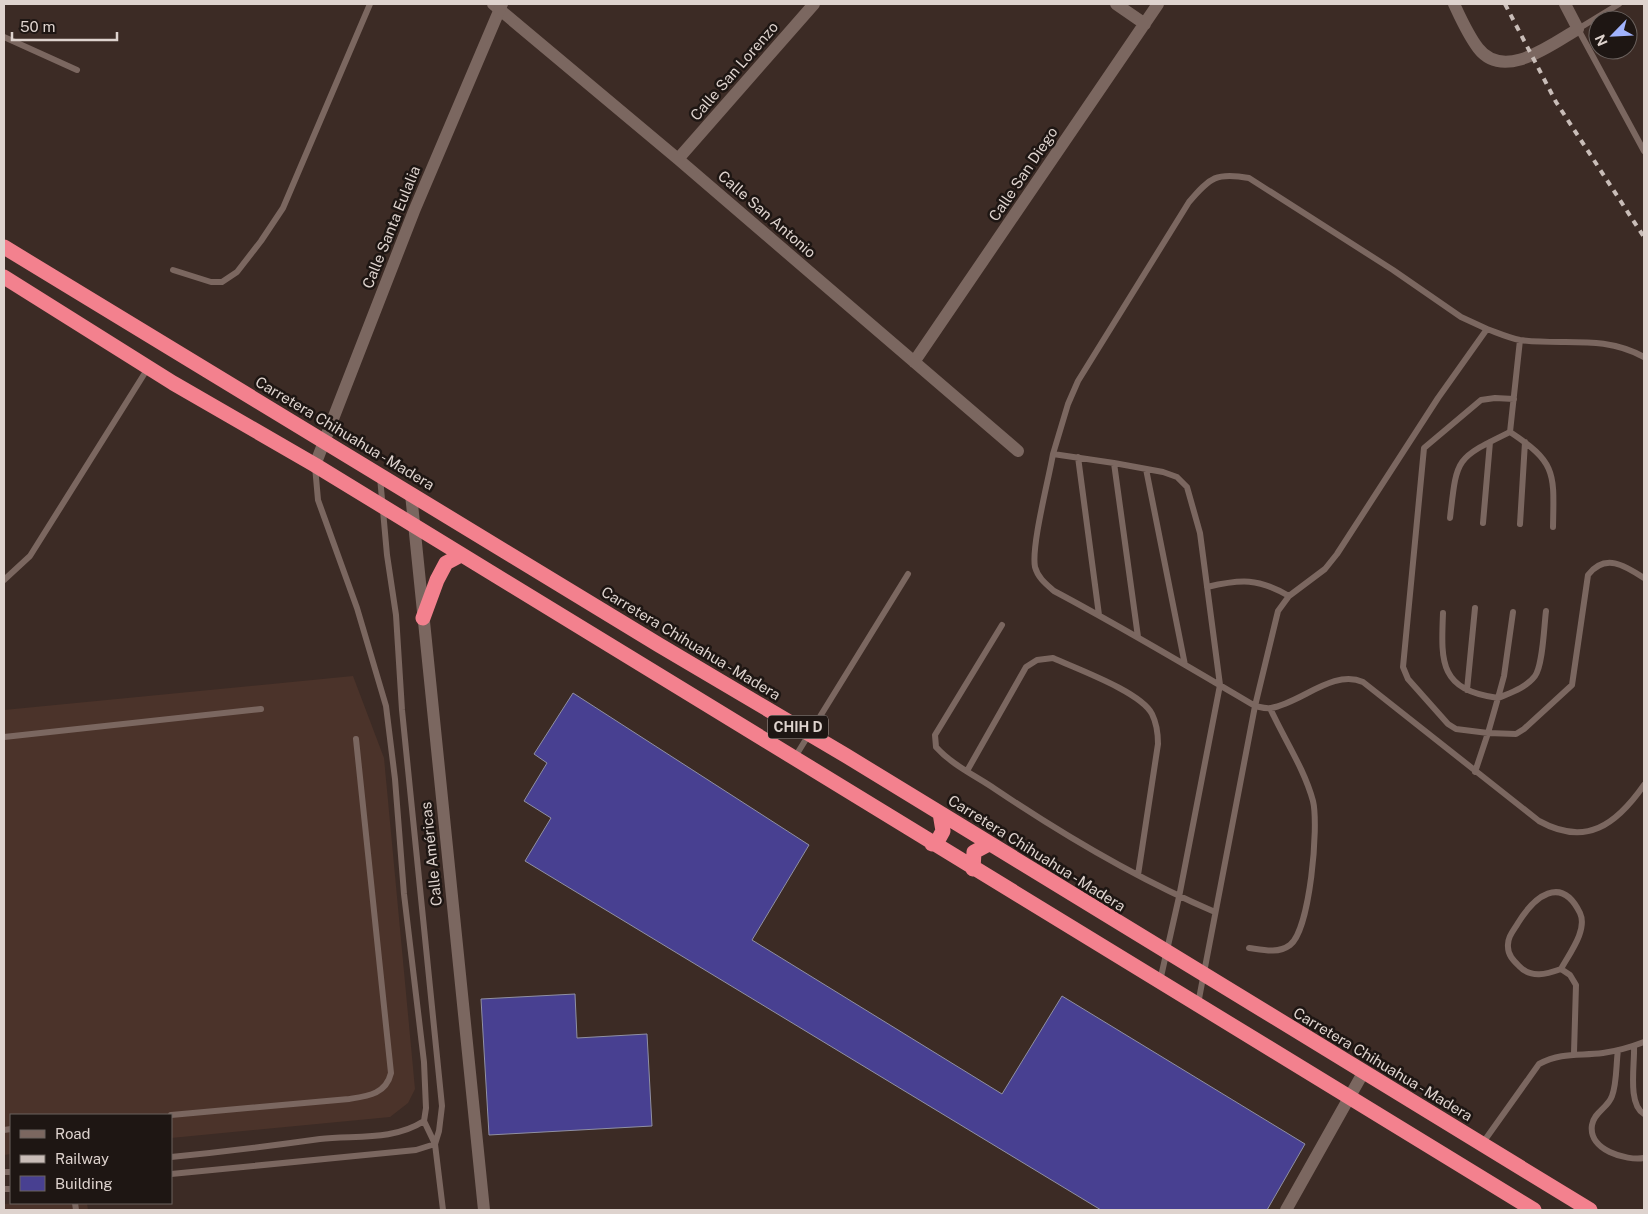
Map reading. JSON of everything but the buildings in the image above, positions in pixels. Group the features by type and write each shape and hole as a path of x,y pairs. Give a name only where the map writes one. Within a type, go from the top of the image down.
{"highway":[{"name":"Carretera Chihuahua - Madera","path":"4,247 940,813 1590,1210"},
{"name":"CHIH D","path":"4,277 1534,1210"},
{"path":"423,618 437,580 446,563 461,555"},
{"path":"932,844 938,840 944,831 940,813"},
{"path":"973,869 974,852 989,844"}],"street":[{"name":"Calle San Lorenzo","path":"678,159 814,4"},
{"path":"1116,4 1145,24"},
{"name":"Calle San Diego","path":"914,362 1158,4"},
{"path":"1454,4 1478,49 1487,57 1512,61 1532,56 1578,29 1565,4"},
{"name":"Calle San Antonio","path":"498,5 1018,451"},
{"name":"Calle Santa Eulalia","path":"314,465 498,5"},
{"name":"Calle Américas","path":"411,494 484,1210"},
{"path":"1286,1210 1363,1073"}],"lane":[{"path":"173,270 212,282 222,282 237,272 261,241 283,208 370,4"},
{"path":"1619,4 1578,29 1644,151"},
{"path":"4,37 77,70"},
{"path":"1644,357 1617,346 1594,342 1520,340 1487,329 1461,317 1394,270 1250,178 1230,174 1217,176 1204,184 1190,202 1078,381 1068,404 1053,454 1035,557 1036,567 1045,583 1054,591 1138,637 1255,706 1270,708 1329,685 1354,678 1364,682 1475,772 1539,821 1553,829 1566,832 1602,829 1612,821 1644,785"},
{"path":"1198,1004 1202,974 1255,706 1274,622 1278,612 1289,596 1324,569 1337,554 1438,398 1487,329"},
{"path":"1510,432 1520,340"},
{"path":"4,580 30,556 149,367"},
{"path":"1514,399 1495,398 1481,400 1424,448 1403,667 1408,679 1448,724 1456,728 1488,733 1516,734 1569,690 1574,678 1588,575 1595,566 1604,562 1613,562 1644,578"},
{"path":"1450,518 1455,478 1465,456 1510,432"},
{"path":"1510,432 1542,457 1550,468 1554,481 1553,527"},
{"path":"1483,524 1490,442"},
{"path":"1520,524 1525,442"},
{"path":"1053,454 1114,462 1178,477 1187,487 1200,533 1220,685 1168,953 1160,981"},
{"path":"1078,457 1098,615"},
{"path":"1114,462 1138,637"},
{"path":"314,465 318,500 360,615 386,706 395,779 404,894 424,1062 426,1099 424,1121 434,1144 443,1210"},
{"path":"1146,469 1185,665"},
{"path":"380,475 386,555 396,615 402,710 442,1106 439,1131 434,1144"},
{"path":"795,758 908,574"},
{"path":"1207,587 1242,580 1259,582 1289,596"},
{"path":"1467,690 1475,608"},
{"path":"1443,612 1441,653 1444,666 1453,678 1467,690 1498,698 1528,683 1538,671 1546,611"},
{"path":"1475,772 1504,676 1513,612"},
{"path":"1002,625 935,735 935,742 940,752 1072,840 1179,897 1215,912"},
{"path":"967,771 1026,667 1037,660 1053,658 1139,699 1152,713 1158,732 1158,744 1138,876"},
{"path":"1249,948 1270,951 1291,944 1296,938 1304,910 1314,858 1316,829 1311,795 1302,771 1270,708"},
{"path":"4,737 261,709"},
{"path":"172,1115 349,1099 378,1092 385,1088 389,1081 391,1074 356,739"},
{"path":"1561,969 1576,944 1581,928 1581,916 1575,903 1568,897 1554,891 1541,895 1527,909 1508,939 1508,948 1510,956 1522,969 1537,975 1561,969 1570,975 1576,985 1574,1053"},
{"path":"1482,1145 1539,1064 1550,1058 1574,1053 1601,1053 1644,1042"},
{"path":"1634,1046 1635,1081 1632,1096 1636,1105 1644,1114"},
{"path":"1618,1050 1613,1095 1610,1101 1595,1116 1592,1126 1593,1134 1600,1145 1613,1154 1634,1160 1644,1158"},
{"path":"172,1157 240,1151 322,1139 394,1134 407,1131 424,1121"},
{"path":"172,1174 416,1150 434,1144"}],"shaded area":[{"path":"353,676 384,758 415,1089 408,1103 390,1117 172,1138 172,1114 10,1114 10,1154 4,1155 4,710"},
{"path":"4,1204 87,1204 88,1210 4,1210"}],"railway":[{"path":"1505,4 1556,102 1644,237"}]}
